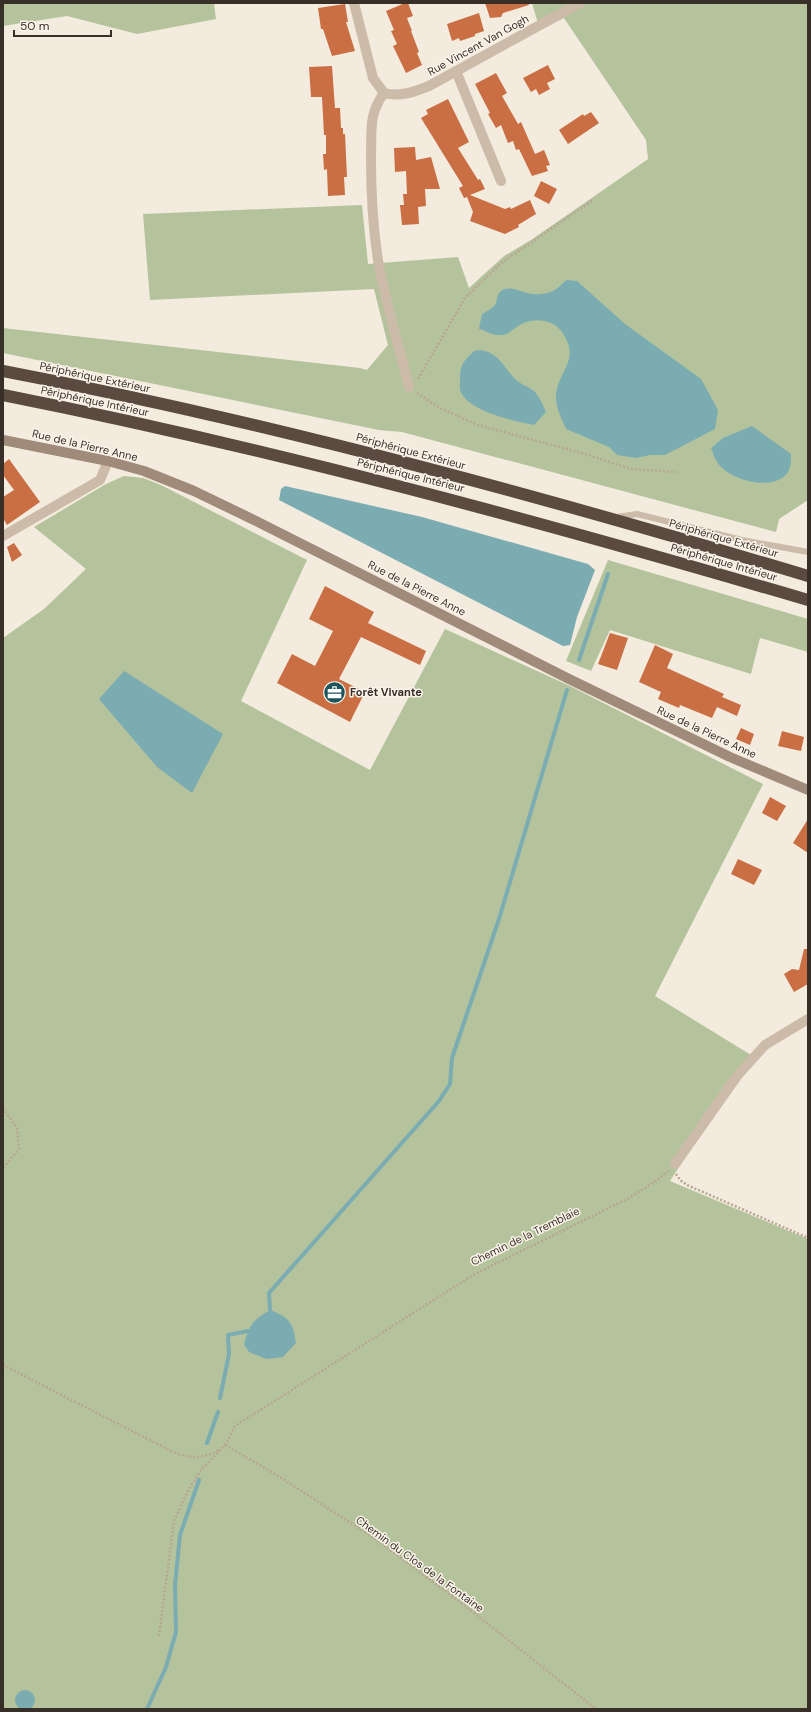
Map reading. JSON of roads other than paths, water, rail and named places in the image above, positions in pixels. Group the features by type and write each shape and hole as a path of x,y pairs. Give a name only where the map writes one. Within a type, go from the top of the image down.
{"highway":[{"name":"Périphérique Extérieur","path":"3,371 180,408 317,440 610,517 808,576"},
{"name":"Périphérique Intérieur","path":"3,395 202,437 410,488 634,549 808,600"}],"street":[{"path":"354,3 373,78 384,93 378,101 372,115 372,196 379,265 389,312 409,387"},
{"name":"Rue Vincent Van Gogh","path":"384,93 400,95 415,92 580,3"},
{"path":"456,70 501,181"},
{"name":"Rue de la Pierre Anne","path":"3,440 108,461 168,480 213,499 569,679 732,758 808,790"},
{"path":"3,536 100,480 108,461"},
{"path":"675,1164 737,1076 765,1045 808,1019"}],"lane":[{"path":"610,517 637,514 742,540 808,552"}],"water":[{"path":"567,280 577,281 625,324 701,379 718,410 715,429 665,455 650,455 636,458 617,455 609,447 566,429 558,410 556,397 557,388 567,365 570,351 568,342 558,327 541,320 535,320 523,323 509,333 502,335 493,334 479,329 482,314 495,305 498,294 501,291 505,289 513,289 530,294 543,294 555,290"},
{"path":"474,351 486,351 500,360 515,379 537,394 546,412 534,425 484,411 467,400 461,393 460,375 463,364"},
{"path":"752,426 791,454 791,464 788,472 773,482 751,482 731,474 716,460 711,448 723,438"},
{"path":"285,486 422,517 588,564 595,570 577,617 570,645 563,646 279,500 281,489"},
{"path":"124,671 223,734 192,793 157,767 99,699"},
{"path":"270,1310 286,1318 292,1325 296,1343 283,1357 266,1359 249,1352 244,1344 250,1327 255,1320"},
{"path":"25,1690 32,1693 35,1700 32,1707 25,1710 18,1707 15,1700 18,1693"}],"waterway":[{"path":"579,660 608,574"},
{"path":"270,1310 269,1293 439,1101 450,1084 452,1058 499,919 567,690"},
{"path":"220,1398 229,1354 228,1335 248,1331"},
{"path":"207,1443 218,1412"},
{"path":"147,1709 166,1667 176,1632 175,1585 180,1535 199,1480"}],"place":[{"name":"Forêt Vivante","path":"335,692"}]}
